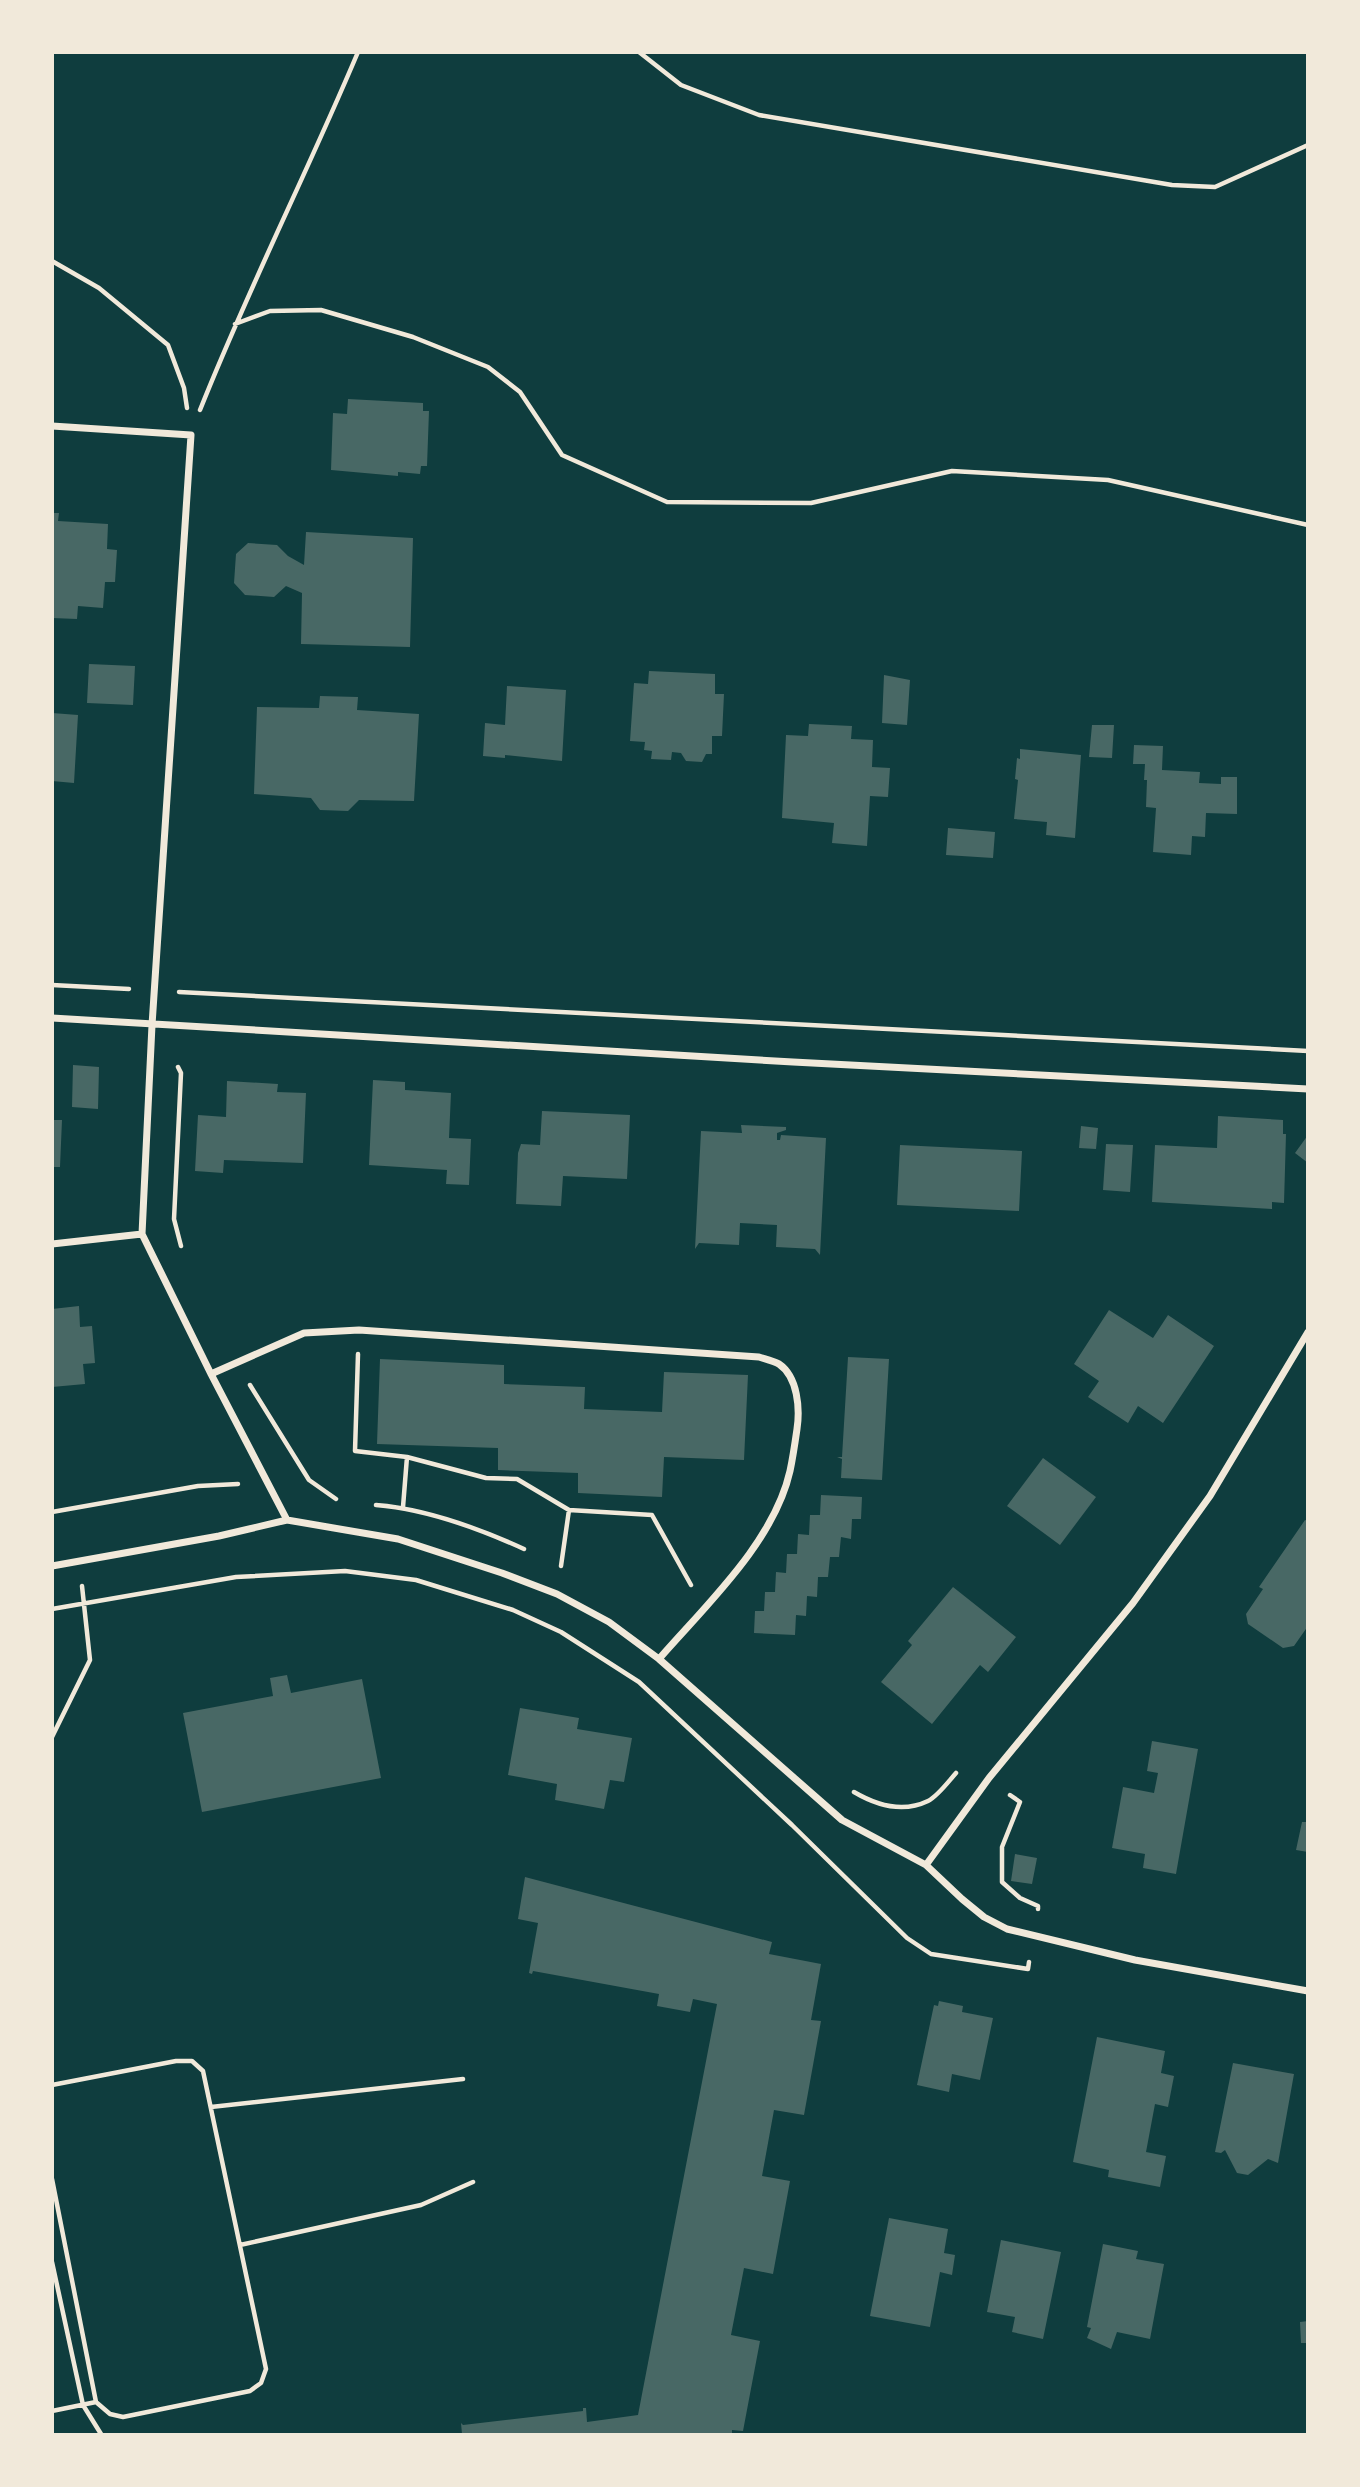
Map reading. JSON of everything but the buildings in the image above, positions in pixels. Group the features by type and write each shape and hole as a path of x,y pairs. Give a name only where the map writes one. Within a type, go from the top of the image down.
{"street":[{"path":"52,426 191,435 152,1025 142,1234 287,1520"},
{"path":"52,1018 1307,1089"},
{"path":"52,1244 142,1234"},
{"path":"211,1374 304,1333 359,1330 759,1357 780,1365 790,1378 797,1399 798,1422 790,1473 779,1502 761,1537 659,1659"},
{"path":"926,1865 989,1778 1133,1603 1202,1507 1307,1332"},
{"path":"52,1566 219,1536 287,1520 398,1539 502,1573 557,1594 609,1622 659,1659 842,1819 926,1865 984,1917 1007,1929 1135,1960 1307,1991"}],"path":[{"path":"191,435 235,324 358,52"},
{"path":"639,52 681,85 759,116 1172,185 1215,187 1307,145"},
{"path":"52,261 99,288 168,345 184,388 191,435"},
{"path":"235,324 270,311 321,310 413,337 488,366 520,392 562,455 667,502 811,503 952,471 1108,480 1307,525"},
{"path":"52,985 1307,1051"},
{"path":"152,1025 181,1073 174,1220 182,1251"},
{"path":"359,1330 355,1451 407,1457 486,1478 517,1479 569,1510 652,1515 704,1608"},
{"path":"237,1363 309,1480 332,1497 343,1500"},
{"path":"402,1507 407,1457"},
{"path":"52,1512 198,1486"},
{"path":"366,1504 402,1507 487,1532 536,1555"},
{"path":"561,1566 569,1510"},
{"path":"549,1561 572,1573"},
{"path":"52,1609 236,1577 345,1571 416,1580 513,1610 561,1632 639,1682 792,1825 907,1938 931,1954 1028,1969"},
{"path":"52,1737 90,1660 84,1604"},
{"path":"852,1790 886,1806 906,1806 930,1800 958,1771"},
{"path":"1020,1802 1002,1847 1002,1882 1020,1898 1038,1906"},
{"path":"52,2085 176,2060 192,2061 203,2071 266,2369 261,2383 250,2391 123,2417 110,2414 96,2402 52,2179"},
{"path":"211,2107 463,2079"},
{"path":"240,2245 421,2205 473,2182"},
{"path":"52,2262 83,2405 101,2434"},
{"path":"52,2411 96,2402"}]}
